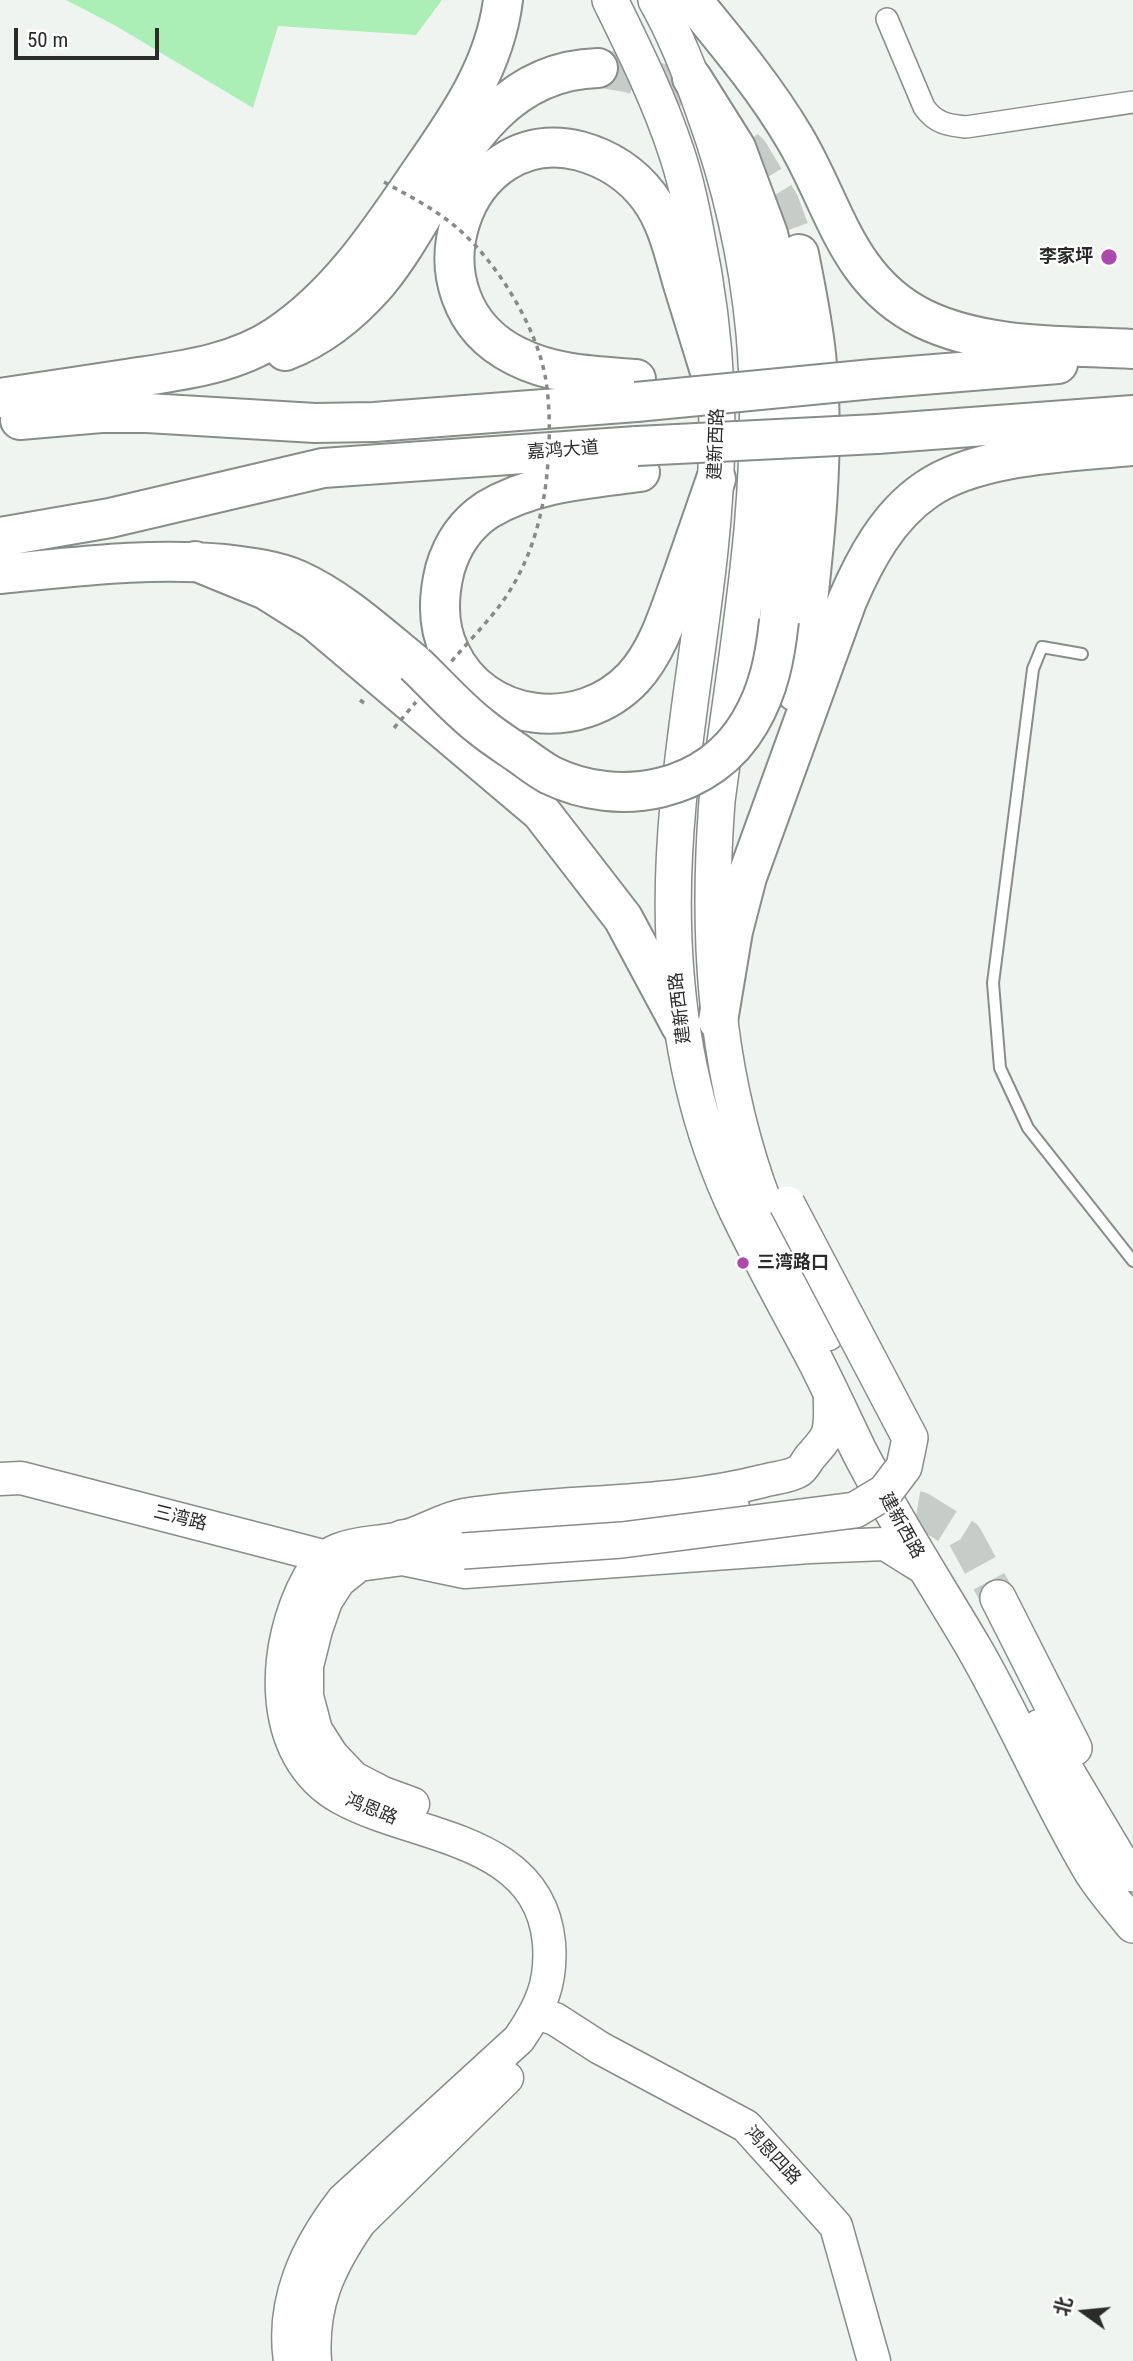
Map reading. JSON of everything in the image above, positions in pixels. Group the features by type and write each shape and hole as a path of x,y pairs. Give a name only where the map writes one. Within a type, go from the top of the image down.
{"highway":[{"path":"202,368 260,346 277,336 315,305 353,266 412,185 473,93 497,36 503,0"},
{"path":"692,0 794,135 855,260 874,285 900,306 924,319 979,336 1014,343 1133,349"},
{"path":"0,398 261,358 303,344 340,320 378,282 461,152 495,113 514,97 553,74 598,68"},
{"path":"0,574 144,561 195,561 257,568 297,580 346,608 429,675 479,726 549,774 580,786 611,792 638,793 663,788 688,778 733,747 750,723 774,665 792,410 789,361 779,283 768,234 736,148 692,78"},
{"path":"636,390 534,364 515,356 495,343 477,326 467,310 454,278 454,259 461,219 478,187 490,173 506,162 540,149 574,150 610,161 639,184 651,199 670,241 718,398"},
{"path":"700,1023 733,931 800,673 817,524 819,470 817,365 799,254"},
{"path":"0,422 101,413 147,413 315,423 374,422 636,390 873,379 1133,358"},
{"name":"嘉鸿大道","path":"0,537 110,518 323,468 639,459 781,439 1133,415"},
{"path":"747,877 847,601 862,566 901,512 926,489 952,475 1048,455 1133,446"},
{"path":"639,459 532,490 488,510 472,521 458,539 442,582 439,606 442,631 450,653 463,673 496,700 535,714 554,715 586,710 616,694 635,676 665,624 716,479"},
{"path":"195,561 267,590 315,621 541,812 700,1023"}],"main road":[{"name":"建新西路","path":"610,0 657,101 677,153 706,280 714,337 718,398 716,479 709,556 680,770 673,886 674,943 700,1023 732,1092 758,1185 775,1226 920,1526 1126,1866"},
{"name":"建新西路","path":"656,0 692,78 717,147 747,279 754,335 756,395 754,508 717,801 713,847 712,949 692,1082 706,1130 736,1209 860,1452 925,1569 975,1651 1091,1871 1133,1925"},
{"path":"325,1556 345,1547 463,1551 622,1540 855,1510 886,1492 904,1467 910,1437 787,1204 732,1092"},
{"path":"359,1565 403,1548 461,1516 726,1490 799,1471 828,1434 830,1389"},
{"name":"三湾路","path":"0,1479 21,1478 359,1565"},
{"path":"403,1548 523,1526 698,1513 840,1496"},
{"path":"403,1548 465,1572 885,1544 925,1569"},
{"name":"鸿恩路","path":"315,2361 317,2310 327,2276 360,2222 537,2049 546,2016 549,1951 547,1920 519,1875 496,1858 468,1845 375,1813 339,1796 313,1775 296,1748 286,1722 282,1657 288,1625 299,1596 310,1574 325,1556"},
{"name":"鸿恩路","path":"290,2361 290,2311 297,2279 309,2251 326,2224 343,2200 546,2016 565,1989 570,1954 566,1917 553,1887 534,1860 507,1839 383,1793 354,1777 332,1755 316,1730 307,1696 307,1665 316,1630 326,1601 339,1581 359,1565"},
{"path":"998,1598 1090,1779 1126,1866"},
{"name":"鸿恩四路","path":"546,2016 746,2126 836,2227 874,2361"}],"street":[{"path":"887,19 924,107 940,123 965,127 1133,102"}],"lane":[{"path":"1083,654 1042,647 1033,669 993,983 1000,1068 1028,1128 1133,1261"}],"path":[{"path":"384,182 425,205 457,228 489,262 514,300 533,338 546,379 550,424 546,489 540,523 523,564 504,600 429,675 394,728"}],"green space":[{"path":"66,0 442,0 416,35 278,26 253,108 116,26"}],"tunnel":[{"path":"598,68 670,85 716,119 750,153 780,203 799,254"},
{"path":"865,1500 920,1509 965,1537 998,1598"}],"place":[{"name":"李家坪","path":"1109,257"},
{"name":"三湾路口","path":"743,1263"}]}
